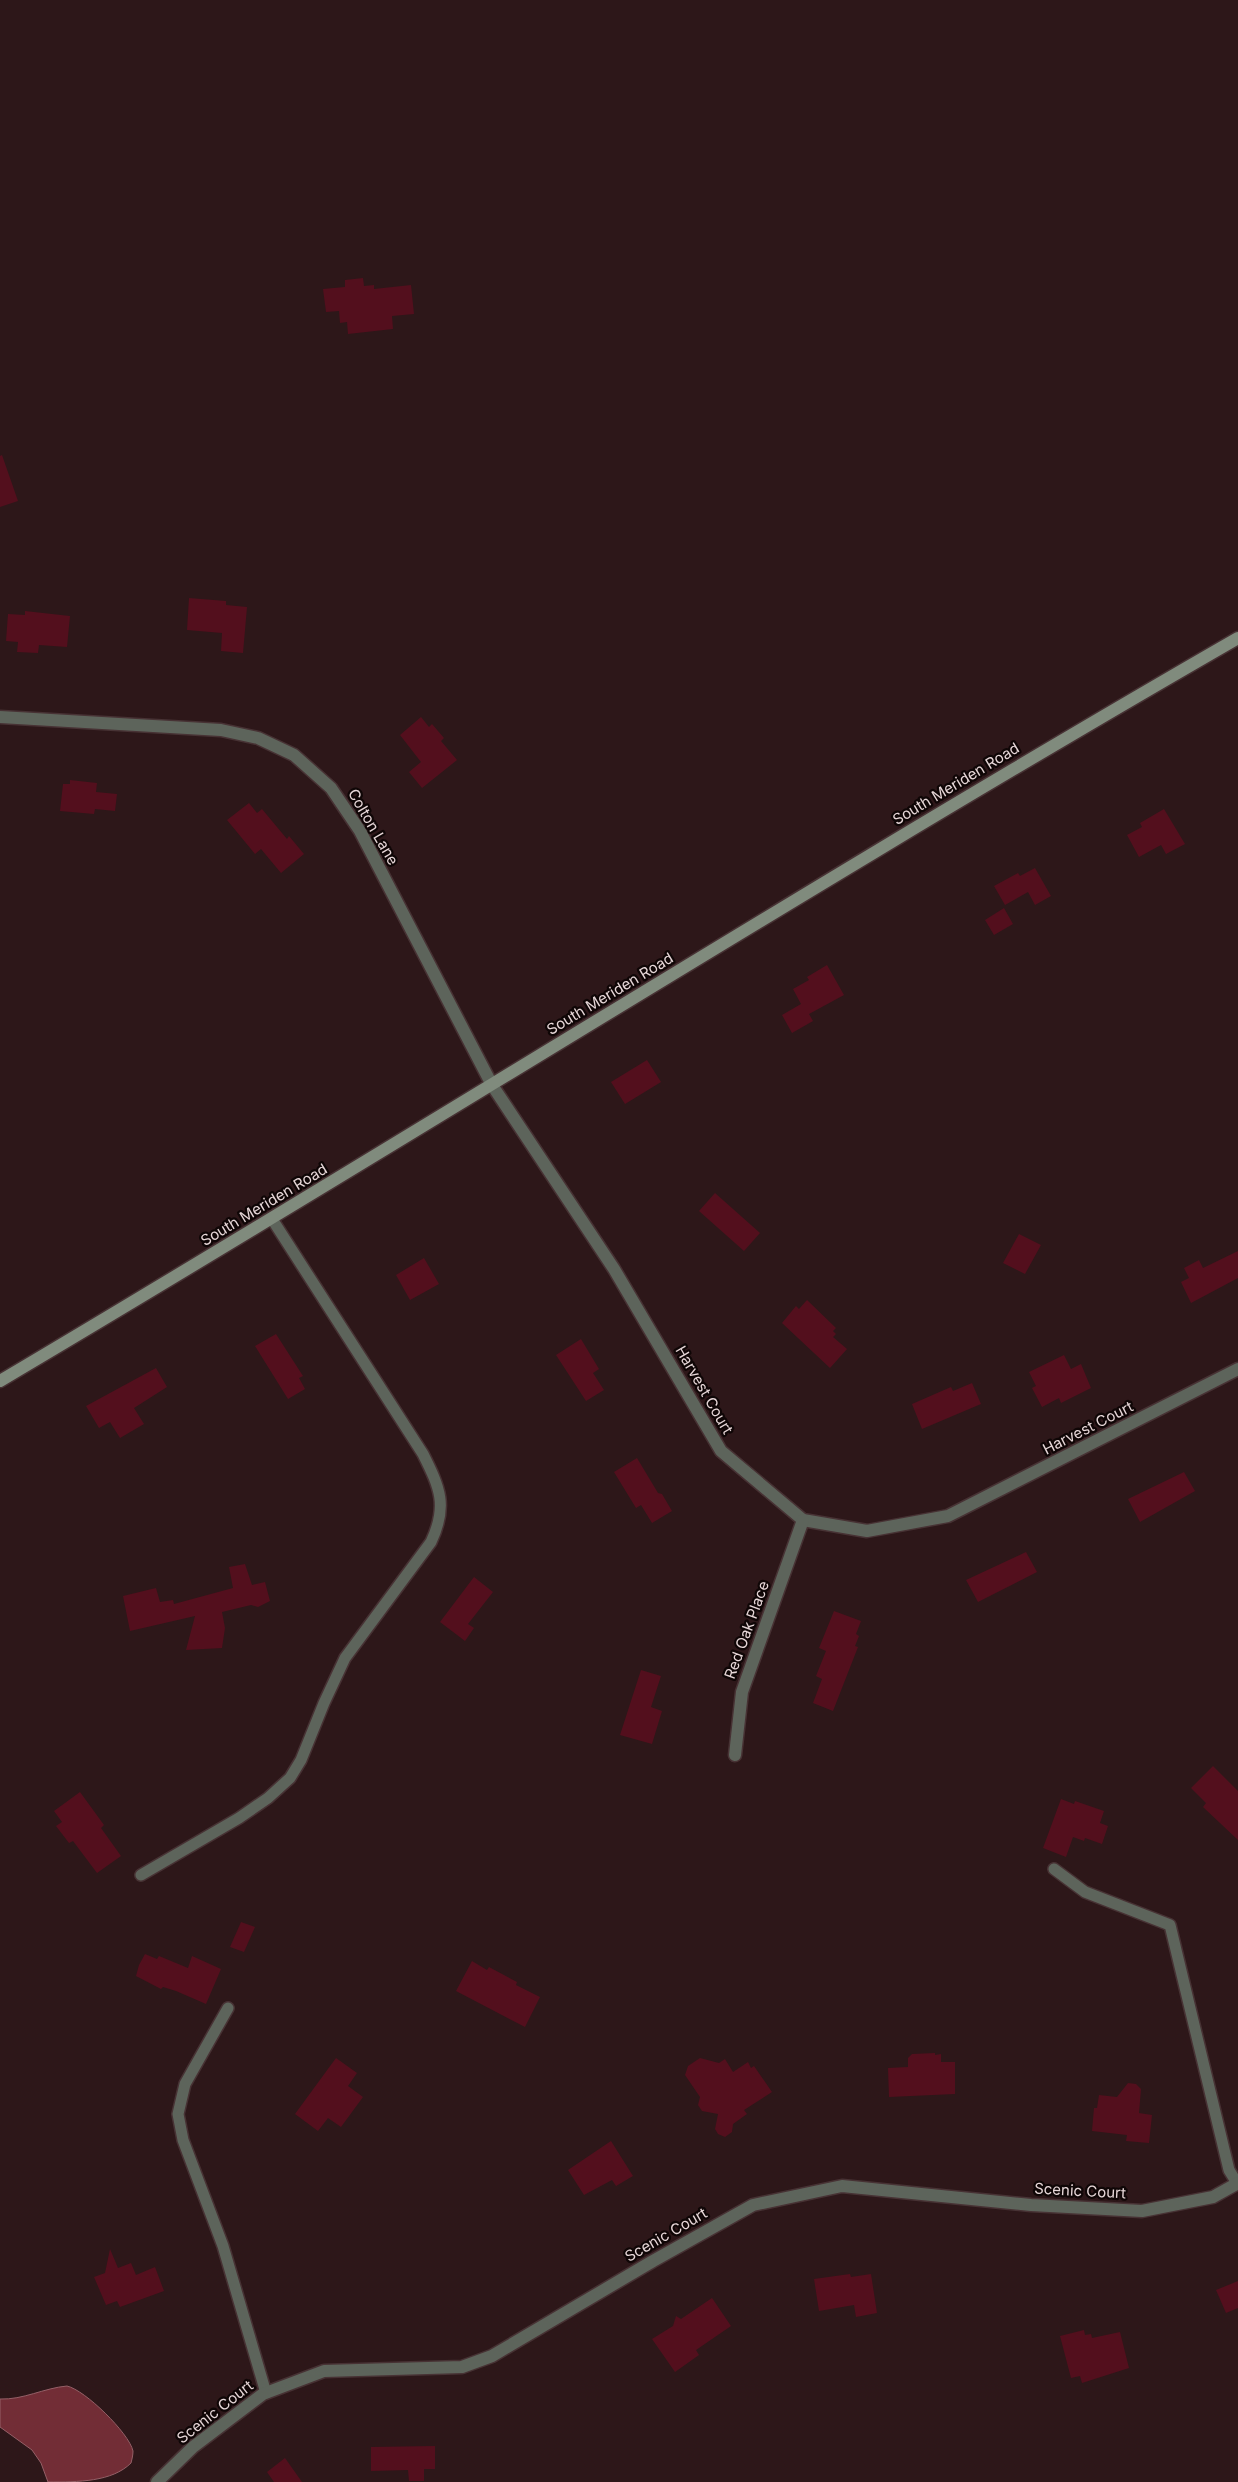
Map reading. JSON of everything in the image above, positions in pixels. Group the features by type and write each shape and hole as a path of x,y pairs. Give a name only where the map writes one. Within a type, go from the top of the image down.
{"main road":[{"name":"South Meriden Road","path":"0,1381 272,1219 991,781 1238,638"}],"street":[{"name":"Colton Lane","path":"0,717 221,730 258,738 294,755 331,788 360,831 492,1085"},
{"name":"Harvest Court","path":"492,1085 614,1269 721,1452 803,1520 867,1532 948,1516 1238,1369"},
{"name":"Red Oak Place","path":"735,1755 742,1692 803,1520"},
{"name":"Scenic Court","path":"157,2482 193,2447 266,2393 324,2371 462,2367 492,2356 653,2261 753,2205 842,2186 1031,2205 1142,2211 1214,2197 1237,2183"}],"lane":[{"path":"141,1875 239,1818 268,1798 290,1778 301,1760 345,1658 431,1542 440,1523 441,1502 436,1481 423,1454 272,1219"},
{"path":"1054,1869 1085,1892 1170,1925 1229,2170 1237,2183"},
{"path":"228,2008 185,2084 178,2114 183,2140 223,2246 266,2393"}],"shaded area":[{"path":"67,2386 75,2389 95,2404 124,2434 130,2443 133,2456 131,2463 123,2469 94,2480 48,2482 41,2463 32,2450 0,2427 0,2399 17,2398"}],"building":[{"path":"363,278 364,286 374,285 374,289 411,285 414,314 392,316 393,329 348,334 347,322 340,323 339,311 326,312 323,289 345,287 345,280"},
{"path":"2,455 18,501 0,507 0,456"},
{"path":"189,598 226,601 226,605 247,607 243,653 221,651 222,633 187,630"},
{"path":"25,611 70,616 67,647 39,645 38,653 17,652 18,642 6,641 8,614 25,615"},
{"path":"421,717 429,727 432,724 444,738 441,741 457,760 422,788 409,772 421,762 400,735"},
{"path":"70,780 97,783 96,792 117,794 115,811 95,809 94,814 60,811 63,784 70,784"},
{"path":"249,803 257,813 262,809 287,839 289,836 304,854 281,873 261,849 255,854 227,820"},
{"path":"1164,809 1185,844 1166,854 1161,845 1139,857 1127,835 1142,827 1140,823"},
{"path":"1035,868 1051,896 1035,905 1028,892 1005,905 994,886 1018,873 1020,876"},
{"path":"1004,908 1013,924 994,935 985,920"},
{"path":"827,965 844,995 809,1014 813,1021 792,1033 782,1015 801,1004 793,989 809,980 807,977"},
{"path":"647,1060 661,1082 625,1104 611,1082"},
{"path":"715,1193 760,1233 744,1251 699,1211"},
{"path":"1019,1234 1041,1245 1025,1274 1003,1263"},
{"path":"1238,1251 1238,1278 1191,1303 1181,1282 1189,1278 1184,1268 1199,1260 1203,1268"},
{"path":"424,1258 439,1284 410,1300 396,1275"},
{"path":"807,1300 836,1328 833,1331 836,1334 833,1337 847,1349 830,1368 782,1323 796,1306 799,1309"},
{"path":"276,1334 303,1376 299,1378 305,1389 288,1399 255,1346"},
{"path":"581,1339 599,1369 593,1373 604,1390 586,1401 556,1355"},
{"path":"1064,1355 1071,1369 1081,1364 1091,1388 1061,1403 1059,1398 1042,1407 1032,1388 1036,1386 1029,1372"},
{"path":"156,1368 167,1387 134,1408 144,1424 120,1438 110,1422 99,1428 86,1406"},
{"path":"972,1383 981,1404 922,1429 912,1404 951,1387 953,1391"},
{"path":"637,1458 658,1493 662,1494 672,1511 652,1523 641,1505 636,1508 614,1472"},
{"path":"1184,1472 1195,1491 1140,1522 1128,1499"},
{"path":"1026,1552 1037,1572 978,1602 966,1580"},
{"path":"245,1564 252,1585 265,1582 270,1601 258,1607 251,1605 222,1612 225,1628 222,1648 186,1650 195,1616 130,1631 123,1596 156,1588 160,1602 173,1600 174,1604 233,1588 229,1567"},
{"path":"474,1577 493,1592 468,1624 474,1628 465,1641 440,1622"},
{"path":"834,1611 861,1621 856,1634 859,1636 855,1646 858,1647 833,1711 813,1703 822,1679 816,1676 826,1651 819,1648"},
{"path":"641,1670 661,1676 651,1707 662,1711 652,1744 620,1735"},
{"path":"1213,1766 1238,1791 1238,1840 1203,1807 1206,1803 1191,1788"},
{"path":"80,1792 104,1825 101,1828 121,1856 97,1873 73,1841 69,1843 56,1826 62,1822 54,1811"},
{"path":"1061,1799 1074,1804 1075,1801 1104,1811 1100,1823 1108,1826 1102,1844 1085,1838 1084,1841 1073,1837 1066,1857 1043,1848"},
{"path":"241,1922 255,1927 244,1952 230,1947"},
{"path":"145,1954 157,1959 159,1956 188,1968 192,1956 221,1969 206,2004 176,1991 163,1987 161,1989 136,1976"},
{"path":"472,1961 487,1970 489,1967 517,1982 516,1985 540,1997 525,2027 456,1991"},
{"path":"935,2053 935,2055 941,2054 941,2062 955,2062 955,2094 889,2097 888,2068 908,2067 908,2058 912,2054"},
{"path":"336,2058 357,2073 348,2086 363,2097 341,2127 328,2118 318,2131 295,2114"},
{"path":"700,2058 719,2063 725,2059 733,2072 748,2062 751,2068 754,2066 772,2092 744,2110 747,2114 733,2124 732,2132 725,2137 718,2134 715,2129 718,2114 702,2111 698,2105 700,2097 685,2075 688,2066"},
{"path":"1128,2083 1136,2084 1141,2089 1139,2113 1152,2115 1149,2143 1126,2141 1127,2135 1092,2131 1094,2108 1097,2108 1099,2095 1117,2097"},
{"path":"611,2141 633,2176 616,2186 612,2180 584,2195 568,2170"},
{"path":"110,2249 118,2268 131,2263 136,2275 155,2267 164,2291 120,2307 117,2301 106,2305 94,2277 105,2273"},
{"path":"850,2274 851,2277 871,2274 877,2313 856,2317 854,2305 819,2311 814,2279"},
{"path":"1238,2281 1238,2308 1226,2313 1216,2290"},
{"path":"712,2298 731,2326 696,2350 699,2355 675,2372 652,2339 673,2326 676,2316 681,2319"},
{"path":"1084,2330 1085,2335 1091,2334 1092,2338 1120,2332 1129,2368 1082,2383 1080,2376 1071,2378 1060,2336"},
{"path":"435,2446 435,2469 424,2469 424,2481 409,2481 408,2470 371,2471 371,2447"},
{"path":"285,2458 302,2482 274,2482 267,2472"}]}
